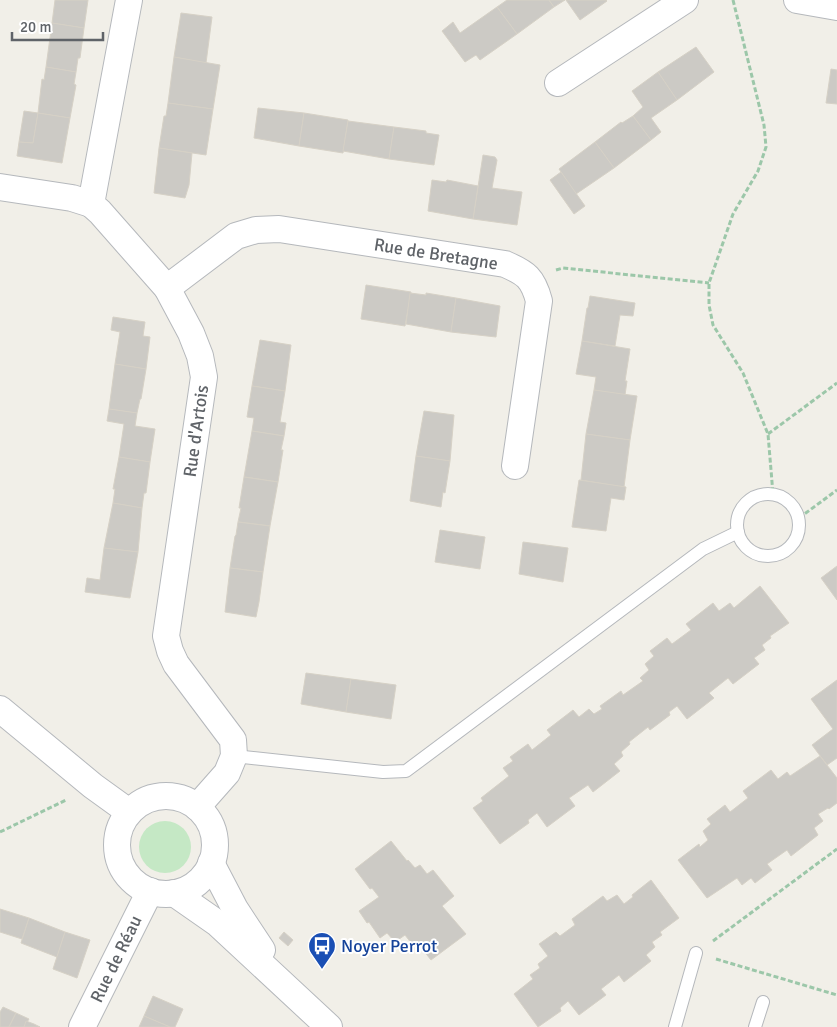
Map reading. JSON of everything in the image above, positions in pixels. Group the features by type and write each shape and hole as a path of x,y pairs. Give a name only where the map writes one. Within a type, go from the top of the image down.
{"street":[{"path":"0,187 72,198 91,204 129,0"},
{"path":"558,83 685,0"},
{"path":"797,0 837,7"},
{"name":"Rue d'Artois","path":"91,204 167,288 191,333 200,356 204,377 166,636 176,664 233,740 234,756"},
{"name":"Rue de Bretagne","path":"167,288 236,236 256,230 279,229 505,264 519,270 530,278"},
{"path":"515,466 539,301 536,288 530,278"},
{"path":"0,709 93,786 129,812"},
{"path":"197,807 227,773 234,756"},
{"path":"162,892 186,889 196,883 202,878 211,862 215,848 213,833 207,819 197,807 184,799 170,796 154,797 140,802 129,812 120,826 116,842 118,858 125,872 136,884 162,892 218,923 329,1027"},
{"path":"211,862 234,909 287,987"},
{"name":"Rue de Réau","path":"82,1027 162,892"}],"lane":[{"path":"773,494 785,498 799,518 799,530 795,542 787,551 775,555 763,556 752,552 743,544 738,532 737,520 742,509 750,500 761,495 773,494"},
{"path":"234,756 383,772 406,771 703,549 738,532"},
{"path":"675,1027 696,953"},
{"path":"755,1027 763,1002"}],"path":[{"path":"733,0 764,125 766,147 758,171 733,214 709,283 709,305 713,325 743,373 768,434 773,494"},
{"path":"530,278 563,268 709,283"},
{"path":"768,434 837,382"},
{"path":"799,518 837,490"},
{"path":"0,832 93,786"},
{"path":"696,953 837,849"},
{"path":"696,953 837,996"}],"green space":[{"path":"160,821 170,821 184,828 191,842 191,852 184,866 170,873 160,873 150,869 143,862 139,852 139,842 143,832 150,825"}],"building":[{"path":"55,0 88,0 84,28 52,23"},
{"path":"507,0 549,0 554,7 517,34 497,7"},
{"path":"549,0 565,0 554,7"},
{"path":"566,0 606,0 607,1 580,20"},
{"path":"497,7 517,34 480,60 476,55 465,62 442,31 453,22 460,33"},
{"path":"181,13 212,17 206,63 174,57"},
{"path":"52,23 84,28 76,72 46,67"},
{"path":"696,47 714,72 677,100 658,72"},
{"path":"174,57 220,65 213,109 168,103"},
{"path":"46,67 76,72 74,84 76,85 70,118 38,113 42,79 44,80"},
{"path":"831,69 837,70 837,104 826,103"},
{"path":"658,72 677,100 651,118 661,132 651,140 633,116 643,107 632,91"},
{"path":"168,103 213,109 206,155 159,148"},
{"path":"258,108 304,113 299,146 254,138"},
{"path":"24,111 38,113 33,143 19,142"},
{"path":"38,113 70,118 62,163 17,156 19,142 33,143"},
{"path":"304,113 348,120 343,153 299,146"},
{"path":"633,116 651,140 614,168 595,142 621,122"},
{"path":"348,121 394,127 389,159 343,151"},
{"path":"394,127 426,131 426,133 439,135 434,165 389,159"},
{"path":"595,142 614,168 576,194 559,169"},
{"path":"159,148 192,153 189,185 185,198 154,193"},
{"path":"483,155 495,157 497,160 492,188 522,192 517,225 473,219"},
{"path":"561,172 585,206 574,214 550,180"},
{"path":"432,180 446,182 447,180 478,186 473,219 428,211"},
{"path":"366,285 411,292 405,326 361,319"},
{"path":"410,293 426,295 426,293 456,298 451,332 406,324"},
{"path":"590,296 635,303 633,316 620,315 615,346 582,341"},
{"path":"456,298 500,306 496,337 451,332"},
{"path":"113,317 145,322 143,336 150,337 146,369 115,364 120,332 111,330"},
{"path":"260,340 291,345 285,391 252,386"},
{"path":"582,341 630,349 625,381 627,381 625,395 594,390 596,377 576,374"},
{"path":"115,364 146,369 137,413 109,409"},
{"path":"252,386 285,391 280,422 286,423 284,436 252,431 254,418 247,417"},
{"path":"594,390 637,396 630,440 586,434"},
{"path":"109,409 137,413 135,426 155,429 150,462 119,457 124,424 107,421"},
{"path":"424,411 454,415 450,461 416,456"},
{"path":"252,431 284,436 278,482 244,477"},
{"path":"586,434 630,440 624,487 581,480"},
{"path":"416,456 450,461 441,507 410,501"},
{"path":"119,457 150,462 142,508 113,503 115,489 113,489"},
{"path":"244,477 278,482 270,526 238,522"},
{"path":"579,480 626,487 624,500 611,498 606,531 572,527"},
{"path":"113,503 142,508 138,552 104,548"},
{"path":"238,522 270,526 263,572 230,568"},
{"path":"440,530 485,537 480,569 435,562"},
{"path":"523,542 568,548 563,582 519,574"},
{"path":"104,548 138,552 130,598 85,592 87,578 100,580"},
{"path":"837,566 837,600 821,578"},
{"path":"230,568 263,572 256,617 225,612"},
{"path":"760,586 789,623 770,636 771,638 762,645 765,650 754,658 759,664 733,684 728,678 709,693 714,698 687,719 677,706 669,712 670,715 650,730 648,727 629,742 630,744 621,752 623,756 614,764 620,771 593,792 588,785 569,798 575,806 547,827 537,813 528,820 529,823 500,844 473,808 483,801 481,798 509,776 503,768 513,761 510,757 528,744 532,750 551,735 547,730 573,710 579,717 589,709 594,714 602,709 600,706 621,691 623,695 643,681 640,678 649,670 645,664 654,656 650,651 667,638 672,644 691,630 686,624 713,603 719,611 730,603 734,608"},
{"path":"306,673 351,679 346,712 301,704"},
{"path":"351,679 396,685 391,719 346,712"},
{"path":"837,680 837,758 827,765 812,745 833,729 811,699"},
{"path":"820,756 837,778 837,803 818,814 823,821 814,828 818,835 791,856 787,850 767,864 772,870 755,883 751,878 742,885 737,878 707,898 678,860 699,844 700,847 708,840 703,831 711,824 707,819 725,805 730,812 748,798 743,791 771,770 778,779 787,772 790,776"},
{"path":"391,841 415,868 420,865 427,874 433,870 454,896 442,906 466,934 431,960 416,941 412,944 405,935 395,942 387,933 380,938 359,911 379,897 372,888 370,889 355,869"},
{"path":"651,880 679,918 660,932 662,935 652,942 655,947 646,955 651,961 624,982 619,975 601,989 606,995 579,1015 568,1001 560,1008 561,1011 538,1027 514,994 533,979 530,975 540,968 538,964 548,956 539,944 556,932 560,936 575,925 572,919 603,896 607,901 617,895 624,904"},
{"path":"0,909 29,918 22,939 0,932"},
{"path":"29,918 65,932 57,957 21,943"},
{"path":"65,932 90,940 77,978 53,969"},
{"path":"284,932 293,940 288,946 279,938"},
{"path":"153,996 183,1009 175,1027 170,1027 144,1016"},
{"path":"3,1007 16,1013 9,1027 0,1027 0,1012"},
{"path":"16,1013 29,1019 24,1027 9,1027"},
{"path":"144,1016 170,1027 139,1027"},
{"path":"26,1021 34,1024 40,1027 24,1027"}],"place":[{"name":"Noyer Perrot","path":"322,970"}]}
